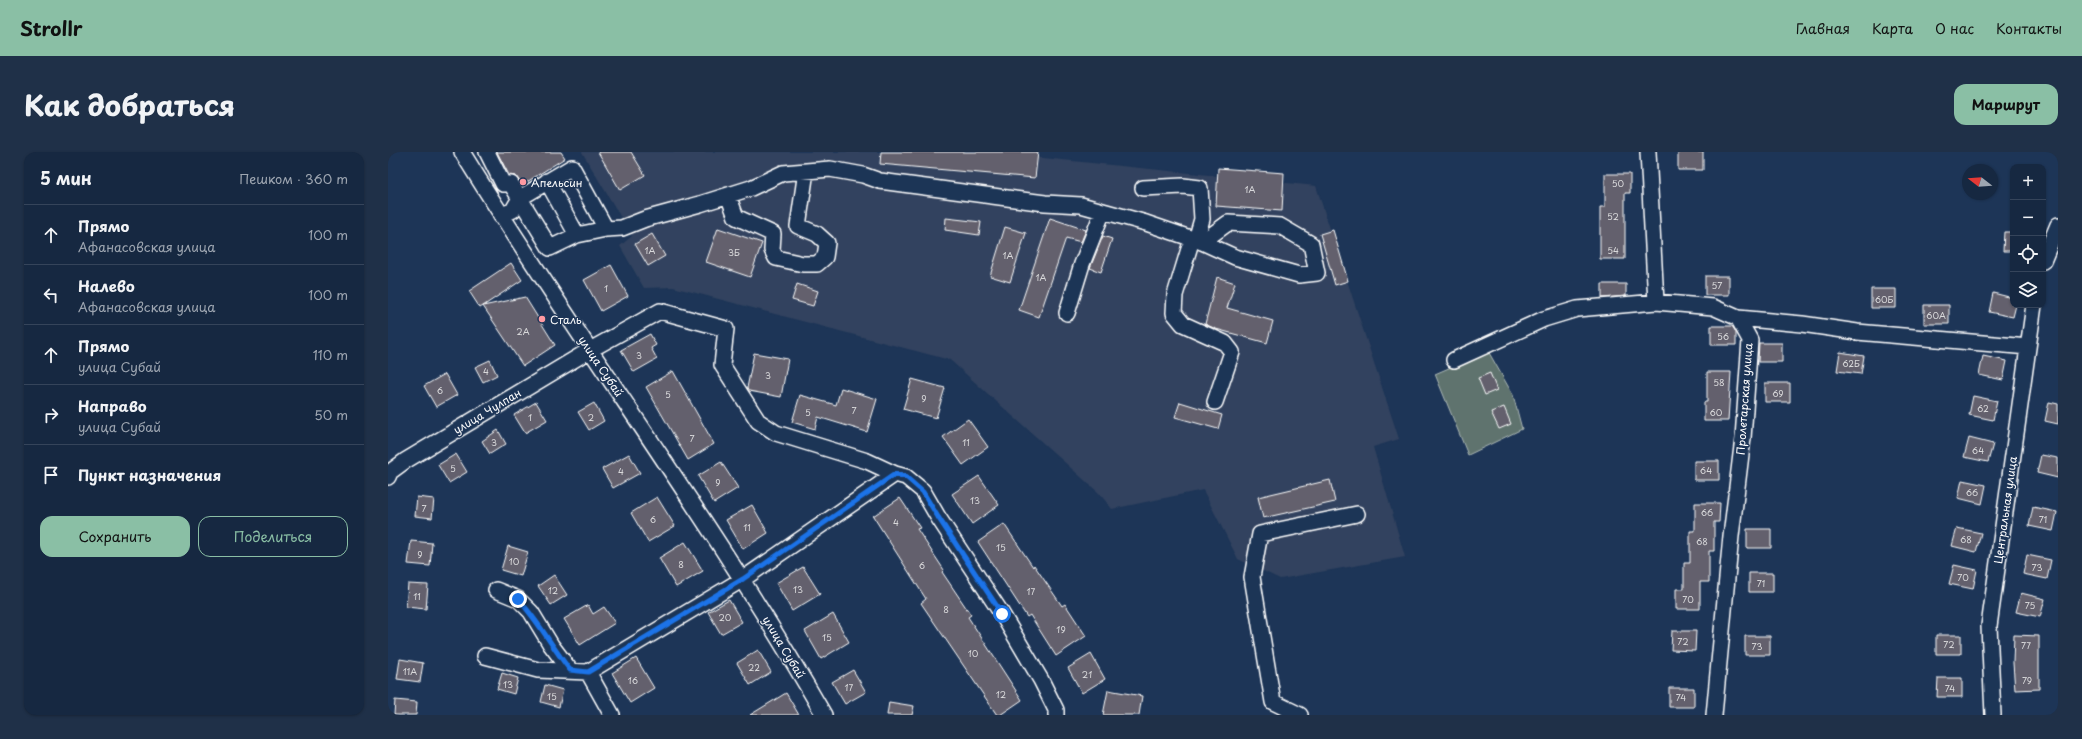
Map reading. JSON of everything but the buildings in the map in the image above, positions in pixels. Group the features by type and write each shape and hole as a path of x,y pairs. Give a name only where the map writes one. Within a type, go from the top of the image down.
{"street":[{"name":"улица Субай","path":"462,152 530,260 743,579 824,715"},
{"path":"487,152 503,184 511,184 550,248"},
{"path":"1648,152 1656,302"},
{"path":"502,216 513,210 520,198 572,167 606,229"},
{"path":"530,260 550,248 577,235 606,229 622,228 644,219 751,188 783,173 830,169 863,174 880,181 1037,202 1081,205 1196,240 1235,257 1300,275 1317,273 1311,244 1280,226 1228,223 1196,240"},
{"path":"728,195 736,217 773,234 772,250 776,258 803,264 817,264 825,257 827,243 818,234 798,226 806,171"},
{"path":"547,181 577,235"},
{"path":"1143,188 1183,186 1200,188 1202,219 1196,240 1175,295 1174,313 1183,324 1225,343 1232,352 1215,402"},
{"path":"1067,313 1082,264 1103,211"},
{"path":"2046,254 2058,225"},
{"path":"1454,360 1544,319 1577,309 1656,302 1713,307 1738,318 1802,324 1857,332 2028,347"},
{"name":"Центральная улица","path":"1992,715 1989,626 2034,308"},
{"name":"улица Чулпан","path":"388,477 390,472 405,461 590,350 660,311 726,329 722,365 758,421 776,433 867,461 895,474"},
{"name":"Пролетарская улица","path":"1714,715 1731,536 1743,438 1750,340 1738,318"},
{"path":"485,656 538,670 570,670 588,672 743,579 895,474 906,477 923,492 1002,614 1041,680 1056,710 1056,715"},
{"path":"1300,715 1273,702 1252,577 1260,534 1357,514"},
{"path":"496,590 518,599 531,612 551,645 570,670"},
{"path":"588,672 612,715"}],"shaded area":[{"path":"582,152 984,152 1316,186 1399,439 1373,447 1405,557 1280,579 1238,559 1203,490 1112,509 1099,493 950,360 673,287 644,288 620,246 632,236"}],"green space":[{"path":"1488,351 1513,395 1522,429 1468,455 1435,374"}],"place":[{"name":"Апельсин","path":"523,182"},
{"name":"Сталь","path":"542,319"}],"route":[{"path":"518,599 531,612 551,645 570,670 588,672 743,579 895,474 906,477 923,492 1002,614"}]}
